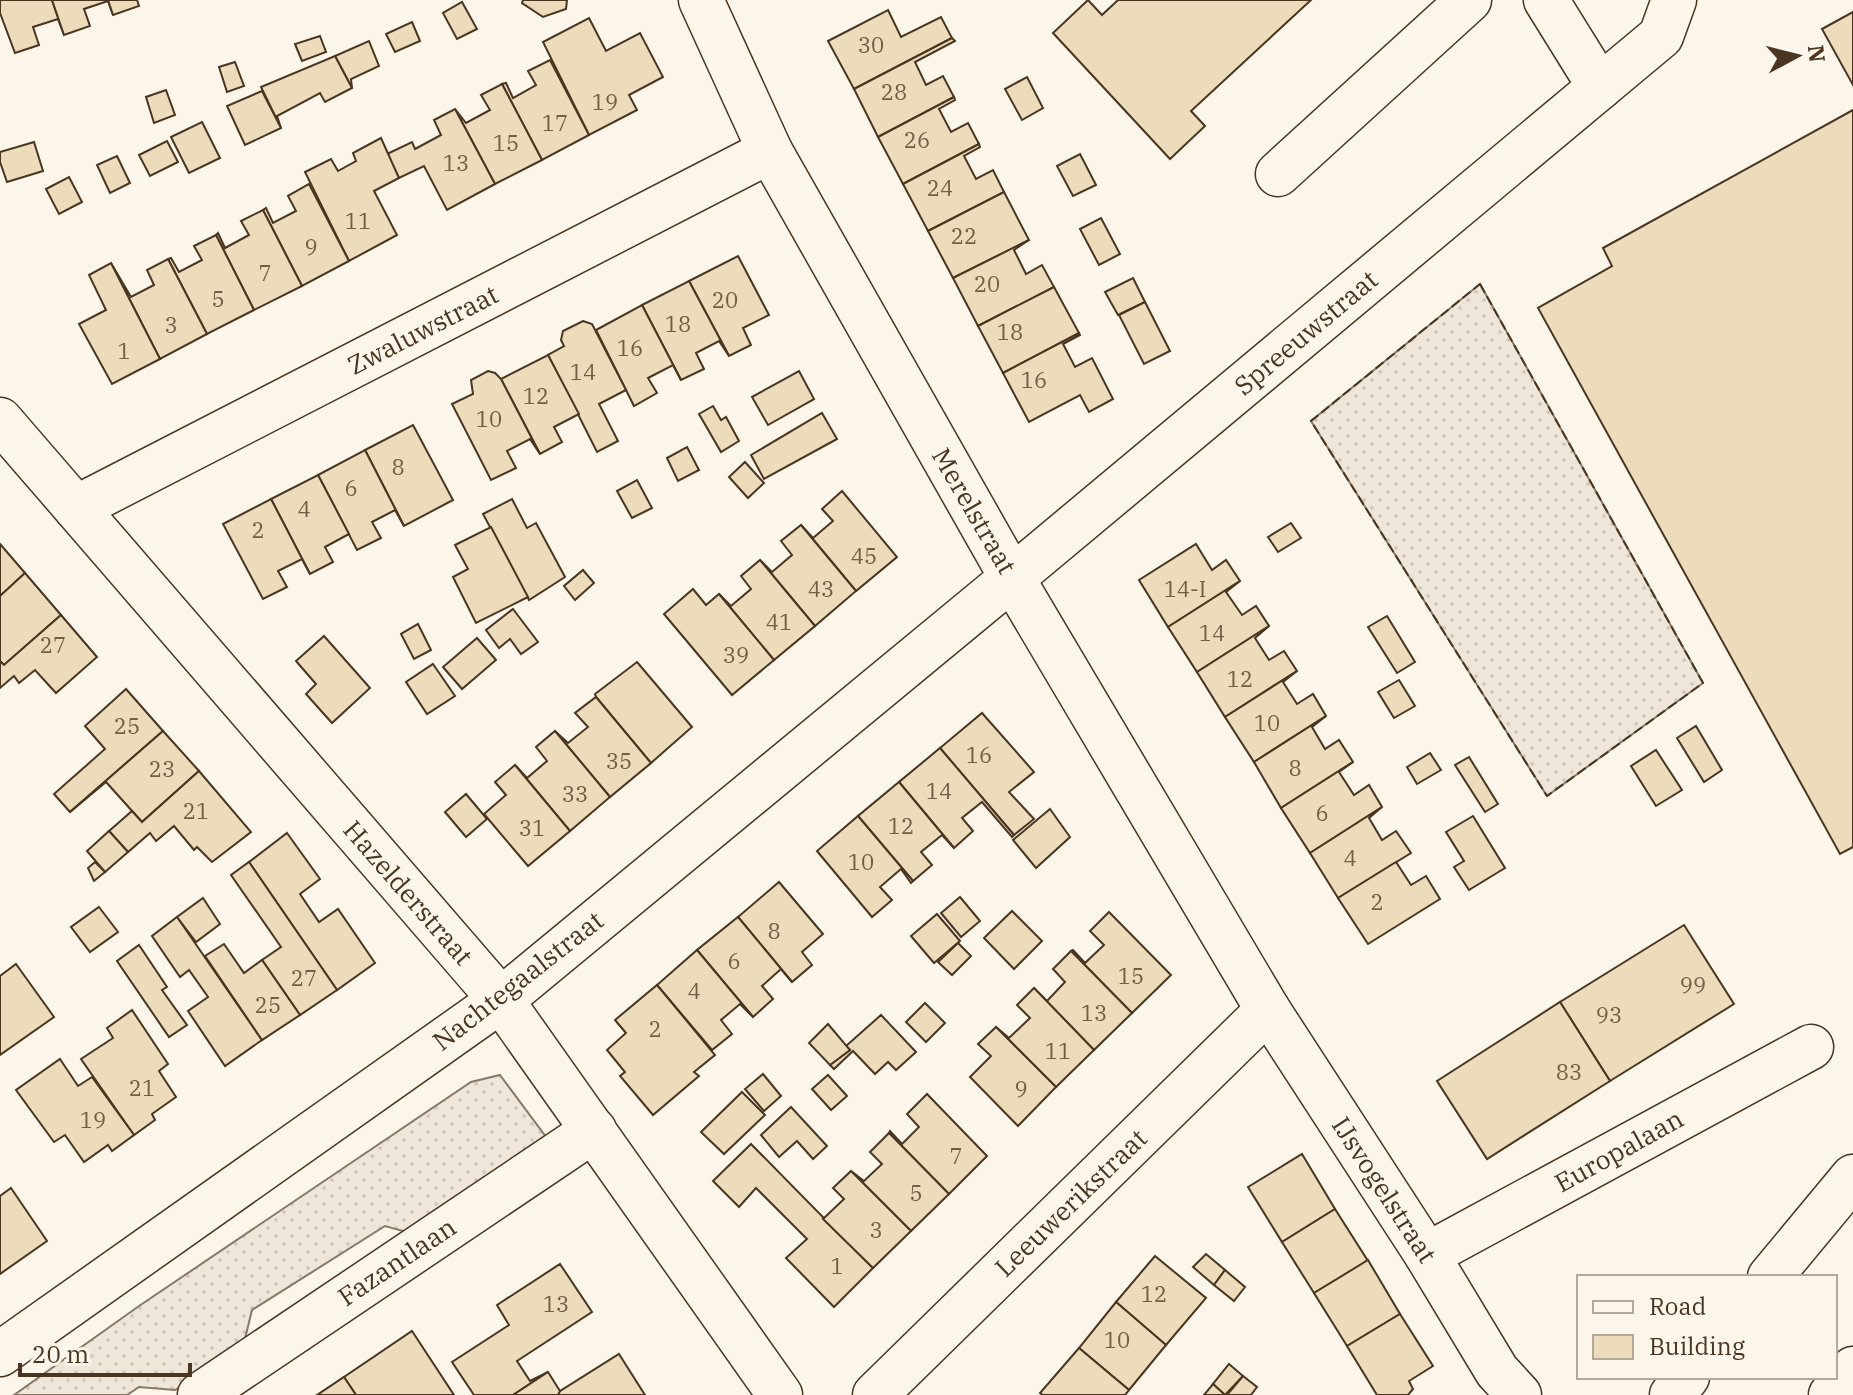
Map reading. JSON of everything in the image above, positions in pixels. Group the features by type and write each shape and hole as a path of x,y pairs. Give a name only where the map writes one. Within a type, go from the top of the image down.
{"street":[{"name":"Merelstraat","path":"701,0 770,151 1012,578 1268,1010"},
{"path":"1278,174 1469,0"},
{"path":"1546,0 1600,87"},
{"name":"Spreeuwstraat","path":"1012,578 1661,36 1674,0"},
{"name":"Zwaluwstraat","path":"76,508 770,151"},
{"name":"Hazelderstraat","path":"0,420 501,1000 780,1395"},
{"name":"Nachtegaalstraat","path":"0,1354 501,1000 1012,578"},
{"name":"IJsvogelstraat","path":"1268,1010 1427,1255 1497,1387"},
{"name":"Leeuwerikstraat","path":"875,1395 1268,1010"},
{"name":"Europalaan","path":"1427,1255 1811,1047"},
{"name":"Fazantlaan","path":"200,1395 594,1130"},
{"path":"1772,1275 1853,1177"},
{"path":"1831,1395 1853,1369"},
{"path":"1672,1395 1685,1379"}],"shaded area":[{"path":"1480,284 1703,683 1547,796 1311,421"},
{"path":"500,1075 552,1145 417,1235 385,1226 252,1310 243,1347 175,1390 139,1387 127,1395 14,1395 139,1306 471,1082"}],"building":[{"path":"0,0 52,0 64,35 58,19 33,27 39,45 15,53 0,13"},
{"path":"52,0 108,0 113,15 108,1 84,9 90,26 64,35"},
{"path":"108,0 137,0 139,6 113,15"},
{"path":"523,0 567,0 566,9 543,17 522,3"},
{"path":"1088,0 1102,15 1118,0 1311,0 1191,111 1205,126 1170,159 1053,33"},
{"path":"462,2 477,29 457,39 443,13"},
{"path":"888,10 901,37 941,17 952,38 854,89 828,41"},
{"path":"1853,12 1853,85 1822,29"},
{"path":"589,18 606,51 640,33 663,77 629,95 637,110 589,135 543,42"},
{"path":"412,22 420,41 395,52 386,34"},
{"path":"320,36 326,52 302,61 295,44"},
{"path":"952,38 955,41 915,62 926,85 943,76 954,97 878,137 854,89"},
{"path":"369,41 379,66 351,79 352,88 335,56"},
{"path":"335,56 352,88 325,102 320,93 277,116 281,128 261,87"},
{"path":"550,60 589,135 542,160 502,84 506,83 513,98 536,85 528,71"},
{"path":"235,62 244,86 227,92 219,67"},
{"path":"1027,77 1043,108 1022,120 1005,89"},
{"path":"502,84 542,160 495,184 455,109 466,123 490,110 481,95"},
{"path":"166,90 175,115 154,123 146,97"},
{"path":"262,91 281,128 245,145 227,106"},
{"path":"954,97 955,100 939,109 951,132 968,123 979,144 903,184 878,137"},
{"path":"455,109 495,184 447,210 424,166 399,178 387,154 412,142 415,149 441,135 434,120"},
{"path":"1853,110 1853,847 1840,854 1538,308 1612,266 1603,248"},
{"path":"202,122 220,158 189,173 171,137"},
{"path":"381,138 399,178 374,191 397,235 349,261 305,172 331,159 338,171 356,161 353,153"},
{"path":"167,141 178,162 150,176 139,155"},
{"path":"34,142 43,171 7,182 0,152"},
{"path":"979,144 980,147 964,156 976,179 993,170 1004,192 928,231 903,184"},
{"path":"1080,154 1096,185 1073,196 1057,166"},
{"path":"117,156 130,183 110,193 97,165"},
{"path":"69,177 82,202 59,214 46,189"},
{"path":"309,184 349,261 302,286 263,210 266,208 273,223 296,211 288,196"},
{"path":"1004,192 1029,240 953,278 928,231"},
{"path":"263,210 302,286 254,310 216,235 218,233 225,248 249,235 241,221"},
{"path":"1101,218 1120,254 1099,265 1080,229"},
{"path":"216,235 254,310 207,334 168,259 171,258 179,272 202,260 194,246"},
{"path":"1029,240 1014,250 1026,274 1042,265 1054,287 978,326 953,278"},
{"path":"738,256 769,315 743,328 751,345 729,356 689,281"},
{"path":"168,259 207,334 160,359 111,263 131,297 154,285 147,270"},
{"path":"111,263 160,359 112,384 79,324 106,310 89,275"},
{"path":"1133,278 1145,302 1118,315 1105,292"},
{"path":"689,281 729,356 719,341 696,353 704,369 681,380 642,305"},
{"path":"1054,287 1079,333 1003,373 978,326"},
{"path":"1145,302 1170,351 1144,364 1119,315"},
{"path":"642,305 681,380 673,365 648,378 657,393 634,406 596,330"},
{"path":"583,321 592,324 626,390 599,404 618,441 597,452 548,355 564,346 561,340 563,331"},
{"path":"1079,333 1063,344 1075,367 1092,358 1113,399 1089,412 1080,395 1029,422 1003,373"},
{"path":"548,355 579,414 554,427 562,442 540,454 501,379"},
{"path":"488,371 501,379 540,454 530,439 507,451 516,468 491,480 452,404 473,394 471,380"},
{"path":"799,371 814,399 768,425 752,397"},
{"path":"713,406 721,420 726,417 739,441 721,452 699,414"},
{"path":"822,413 837,439 764,479 751,455"},
{"path":"413,425 453,500 404,526 365,450"},
{"path":"687,447 699,470 678,481 667,458"},
{"path":"365,450 404,526 395,510 372,522 381,538 357,550 318,475"},
{"path":"745,462 764,483 748,498 729,477"},
{"path":"318,475 349,534 325,547 333,562 310,574 271,499"},
{"path":"637,480 652,508 632,518 617,491"},
{"path":"842,491 897,557 856,591 801,525 813,538 833,521 822,509"},
{"path":"271,499 310,574 302,559 278,571 287,587 263,599 223,524"},
{"path":"512,499 527,528 536,523 565,577 529,600 483,514"},
{"path":"1291,523 1301,538 1278,552 1268,537"},
{"path":"801,525 856,591 815,626 760,560 772,572 792,555 781,541"},
{"path":"491,527 528,597 476,623 453,577 468,569 455,545"},
{"path":"0,544 25,573 0,596"},
{"path":"1196,544 1212,570 1226,560 1240,581 1168,627 1139,580"},
{"path":"760,560 815,626 774,660 719,594 731,606 751,589 741,576"},
{"path":"583,570 594,583 575,600 564,586"},
{"path":"25,573 61,615 4,665 0,661 0,596"},
{"path":"1240,581 1226,592 1242,615 1256,606 1269,626 1197,672 1168,627"},
{"path":"693,589 706,605 719,594 774,660 732,695 664,614"},
{"path":"513,609 538,642 521,654 510,639 499,648 486,630"},
{"path":"61,615 97,657 56,693 35,670 19,683 14,676 0,688 0,661 4,665"},
{"path":"1387,616 1415,662 1397,673 1368,627"},
{"path":"418,624 431,650 414,659 401,634"},
{"path":"1269,626 1255,638 1269,660 1284,651 1297,671 1225,717 1197,672"},
{"path":"324,636 370,688 332,723 306,694 316,684 296,661"},
{"path":"477,638 496,660 462,689 443,667"},
{"path":"637,662 692,727 651,763 595,694"},
{"path":"433,664 455,696 427,714 406,682"},
{"path":"1297,671 1283,682 1297,704 1313,694 1326,716 1254,762 1225,717"},
{"path":"1399,680 1415,706 1394,718 1378,692"},
{"path":"126,689 163,731 70,812 54,794 105,749 85,726"},
{"path":"596,697 651,763 610,797 555,731 568,743 588,727 575,713"},
{"path":"982,713 1034,772 1009,792 1034,819 1014,835 940,748"},
{"path":"1326,716 1312,727 1325,749 1339,740 1353,762 1281,808 1254,762"},
{"path":"1696,726 1722,770 1704,782 1677,738"},
{"path":"163,731 199,771 142,822 106,782 70,812"},
{"path":"555,731 610,797 570,831 515,765 527,778 547,761 536,747"},
{"path":"940,748 1014,835 1012,837 982,802 962,818 973,831 954,848 899,782"},
{"path":"1656,750 1682,790 1656,806 1631,766"},
{"path":"1430,753 1441,770 1417,784 1407,767"},
{"path":"1469,757 1498,804 1485,812 1455,765"},
{"path":"1353,762 1339,772 1354,795 1369,785 1382,807 1310,853 1281,808"},
{"path":"515,765 570,831 528,866 484,814 506,795 495,782"},
{"path":"199,771 251,832 212,862 197,847 194,850 174,826 156,841 150,833 128,852 109,831 132,811 142,822"},
{"path":"899,782 954,848 942,835 921,852 932,865 913,881 858,816"},
{"path":"466,794 487,819 466,837 445,812"},
{"path":"1382,807 1369,818 1382,840 1396,831 1411,853 1338,898 1310,853"},
{"path":"1050,809 1070,837 1036,868 1013,840"},
{"path":"858,816 913,881 911,883 901,869 880,887 892,900 872,917 817,851"},
{"path":"1473,816 1505,868 1469,890 1454,867 1464,861 1446,832"},
{"path":"109,831 128,852 105,872 87,851"},
{"path":"287,833 320,879 300,894 319,922 338,909 375,963 337,990 249,862"},
{"path":"95,862 105,872 94,881 88,868"},
{"path":"249,862 337,990 300,1015 262,960 281,947 231,875"},
{"path":"1396,862 1411,885 1426,876 1440,899 1368,944 1338,898"},
{"path":"779,882 823,934 802,952 812,965 792,982 738,917"},
{"path":"960,897 980,921 961,937 941,913"},
{"path":"203,898 220,924 196,942 177,917"},
{"path":"99,907 118,932 90,952 71,927"},
{"path":"1012,911 1042,941 1014,969 984,938"},
{"path":"1109,912 1171,975 1132,1013 1071,951 1085,963 1104,945 1090,931"},
{"path":"937,914 960,941 934,963 911,936"},
{"path":"177,917 262,1040 225,1066 188,1011 208,997 189,970 180,977 152,936"},
{"path":"738,917 792,982 781,969 762,986 773,999 753,1017 697,950"},
{"path":"1684,925 1734,1004 1610,1081 1560,1002"},
{"path":"958,943 971,956 952,975 938,962"},
{"path":"224,944 244,973 262,960 300,1015 262,1040 205,956"},
{"path":"139,945 167,987 162,990 187,1025 169,1037 117,961"},
{"path":"697,950 753,1017 740,1004 721,1020 732,1034 712,1050 657,985"},
{"path":"1071,951 1132,1013 1094,1050 1034,988 1047,1001 1065,982 1053,969"},
{"path":"16,964 54,1017 0,1055 0,976"},
{"path":"657,985 715,1055 694,1072 699,1076 653,1115 620,1076 625,1072 607,1050 626,1033 615,1020"},
{"path":"1034,988 1094,1050 1056,1087 996,1027 1009,1038 1030,1018 1017,1005"},
{"path":"1560,1002 1610,1081 1487,1159 1437,1081"},
{"path":"925,1003 945,1023 926,1042 906,1022"},
{"path":"132,1010 168,1064 159,1071 176,1097 152,1114 155,1120 134,1135 81,1059 113,1038 107,1028"},
{"path":"881,1015 916,1052 896,1070 888,1062 875,1074 853,1051 834,1069 830,1065 850,1050 846,1046"},
{"path":"828,1024 850,1050 830,1065 809,1043"},
{"path":"996,1027 1056,1087 1018,1126 970,1077 991,1056 978,1044"},
{"path":"60,1059 78,1086 92,1077 134,1135 112,1151 108,1145 84,1162 65,1135 54,1142 16,1090"},
{"path":"763,1074 781,1096 764,1111 745,1089"},
{"path":"828,1075 847,1096 831,1110 812,1089"},
{"path":"742,1092 765,1115 724,1154 701,1132"},
{"path":"927,1094 987,1156 949,1194 889,1133 902,1144 919,1127 907,1114"},
{"path":"791,1107 827,1146 813,1159 797,1141 779,1157 761,1135"},
{"path":"889,1133 949,1194 911,1231 851,1171 864,1181 882,1164 870,1152"},
{"path":"751,1144 873,1268 834,1307 786,1258 807,1239 756,1188 739,1207 713,1181"},
{"path":"1302,1154 1335,1209 1282,1242 1248,1187"},
{"path":"851,1171 911,1231 873,1268 823,1219 844,1199 833,1188"},
{"path":"11,1188 47,1241 0,1274 0,1196"},
{"path":"1335,1209 1368,1261 1314,1293 1282,1242"},
{"path":"1206,1254 1225,1270 1214,1285 1193,1267"},
{"path":"1155,1256 1206,1298 1166,1345 1116,1302"},
{"path":"1368,1260 1400,1314 1347,1346 1314,1293"},
{"path":"560,1264 592,1312 517,1361 530,1381 548,1372 513,1395 474,1395 452,1362 509,1325 497,1305"},
{"path":"1225,1270 1245,1287 1234,1301 1214,1285"},
{"path":"1116,1302 1166,1345 1129,1390 1079,1348"},
{"path":"1400,1314 1433,1366 1409,1381 1413,1389 1408,1395 1377,1395 1347,1346"},
{"path":"412,1331 454,1395 356,1395 344,1377"},
{"path":"1079,1348 1129,1390 1125,1395 1040,1393"},
{"path":"619,1354 645,1395 557,1393"},
{"path":"1229,1364 1243,1376 1225,1395 1213,1384"},
{"path":"548,1372 560,1391 558,1395 513,1395"},
{"path":"1243,1376 1257,1387 1251,1395 1227,1395"},
{"path":"344,1377 356,1395 317,1395"},
{"path":"1213,1384 1225,1395 1204,1395"}],"fence":[{"path":"1480,284 1703,683 1547,796 1311,421 1480,284"}]}
